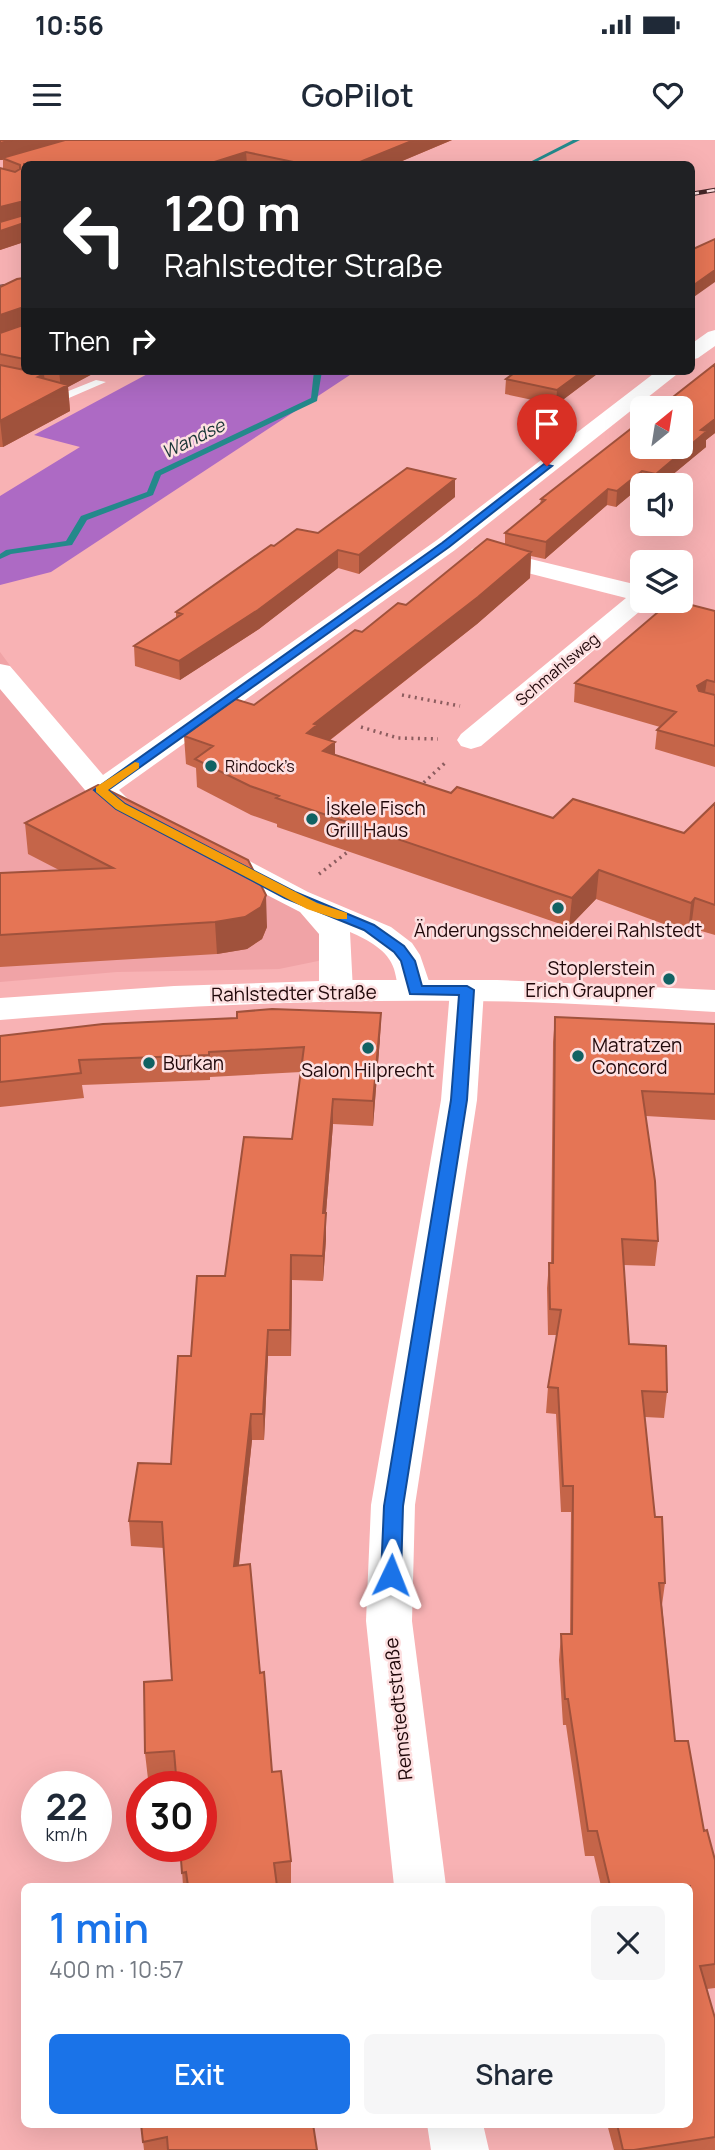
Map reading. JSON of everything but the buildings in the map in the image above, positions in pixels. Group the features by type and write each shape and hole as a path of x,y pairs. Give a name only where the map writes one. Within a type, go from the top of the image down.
{"main road":[{"name":"Rahlstedter Straße","path":"0,1009 168,996 415,990 715,1001"}],"street":[{"path":"695,351 715,336"},
{"path":"100,790 446,545 665,375"},
{"path":"446,545 630,593"},
{"name":"Schmahlsweg","path":"471,740 630,606"},
{"path":"2,677 100,790 121,807 145,819"},
{"path":"193,844 312,906 369,928 399,949 408,961 415,990"},
{"path":"312,906 335,933 336,991"},
{"name":"Remstedtstraße","path":"420,1883 389,1621 393,1506 459,1100 467,990"},
{"path":"457,2128 460,2150"}],"lane":[{"path":"0,384 62,398 100,382"}],"path":[{"path":"402,695 502,714"},
{"path":"361,727 398,738 471,740"},
{"path":"414,791 471,740"}],"shaded area":[{"path":"146,375 350,375 51,572 0,585 0,496 80,447 34,435"},
{"path":"0,652 94,779 113,797 333,910 340,947 318,961 279,969 117,972 0,982"}],"waterway":[{"name":"Wandse","path":"535,161 577,140"},
{"name":"Wandse","path":"0,557 9,552 69,543 84,518 150,493 158,474 314,399 317,375"}],"railway":[{"path":"695,193 715,190"},
{"path":"0,287 21,284"}],"slow traffic":[{"path":"135,766 100,790 121,807 312,906 342,916"}],"place":[{"name":"Rindock’s","path":"211,766"},
{"name":"İskele Fisch Grill Haus","path":"312,819"},
{"name":"Änderungsschneiderei Rahlstedt","path":"558,908"},
{"name":"Stoplerstein Erich Graupner","path":"669,979"},
{"name":"Salon Hilprecht","path":"368,1048"},
{"name":"Matratzen Concord","path":"578,1056"},
{"name":"Burkan","path":"149,1063"}],"route":[{"path":"391,1575 393,1506 459,1100 467,990 415,990 408,961 399,949 369,928 290,895 121,807 100,790 446,545 547,466"}]}
